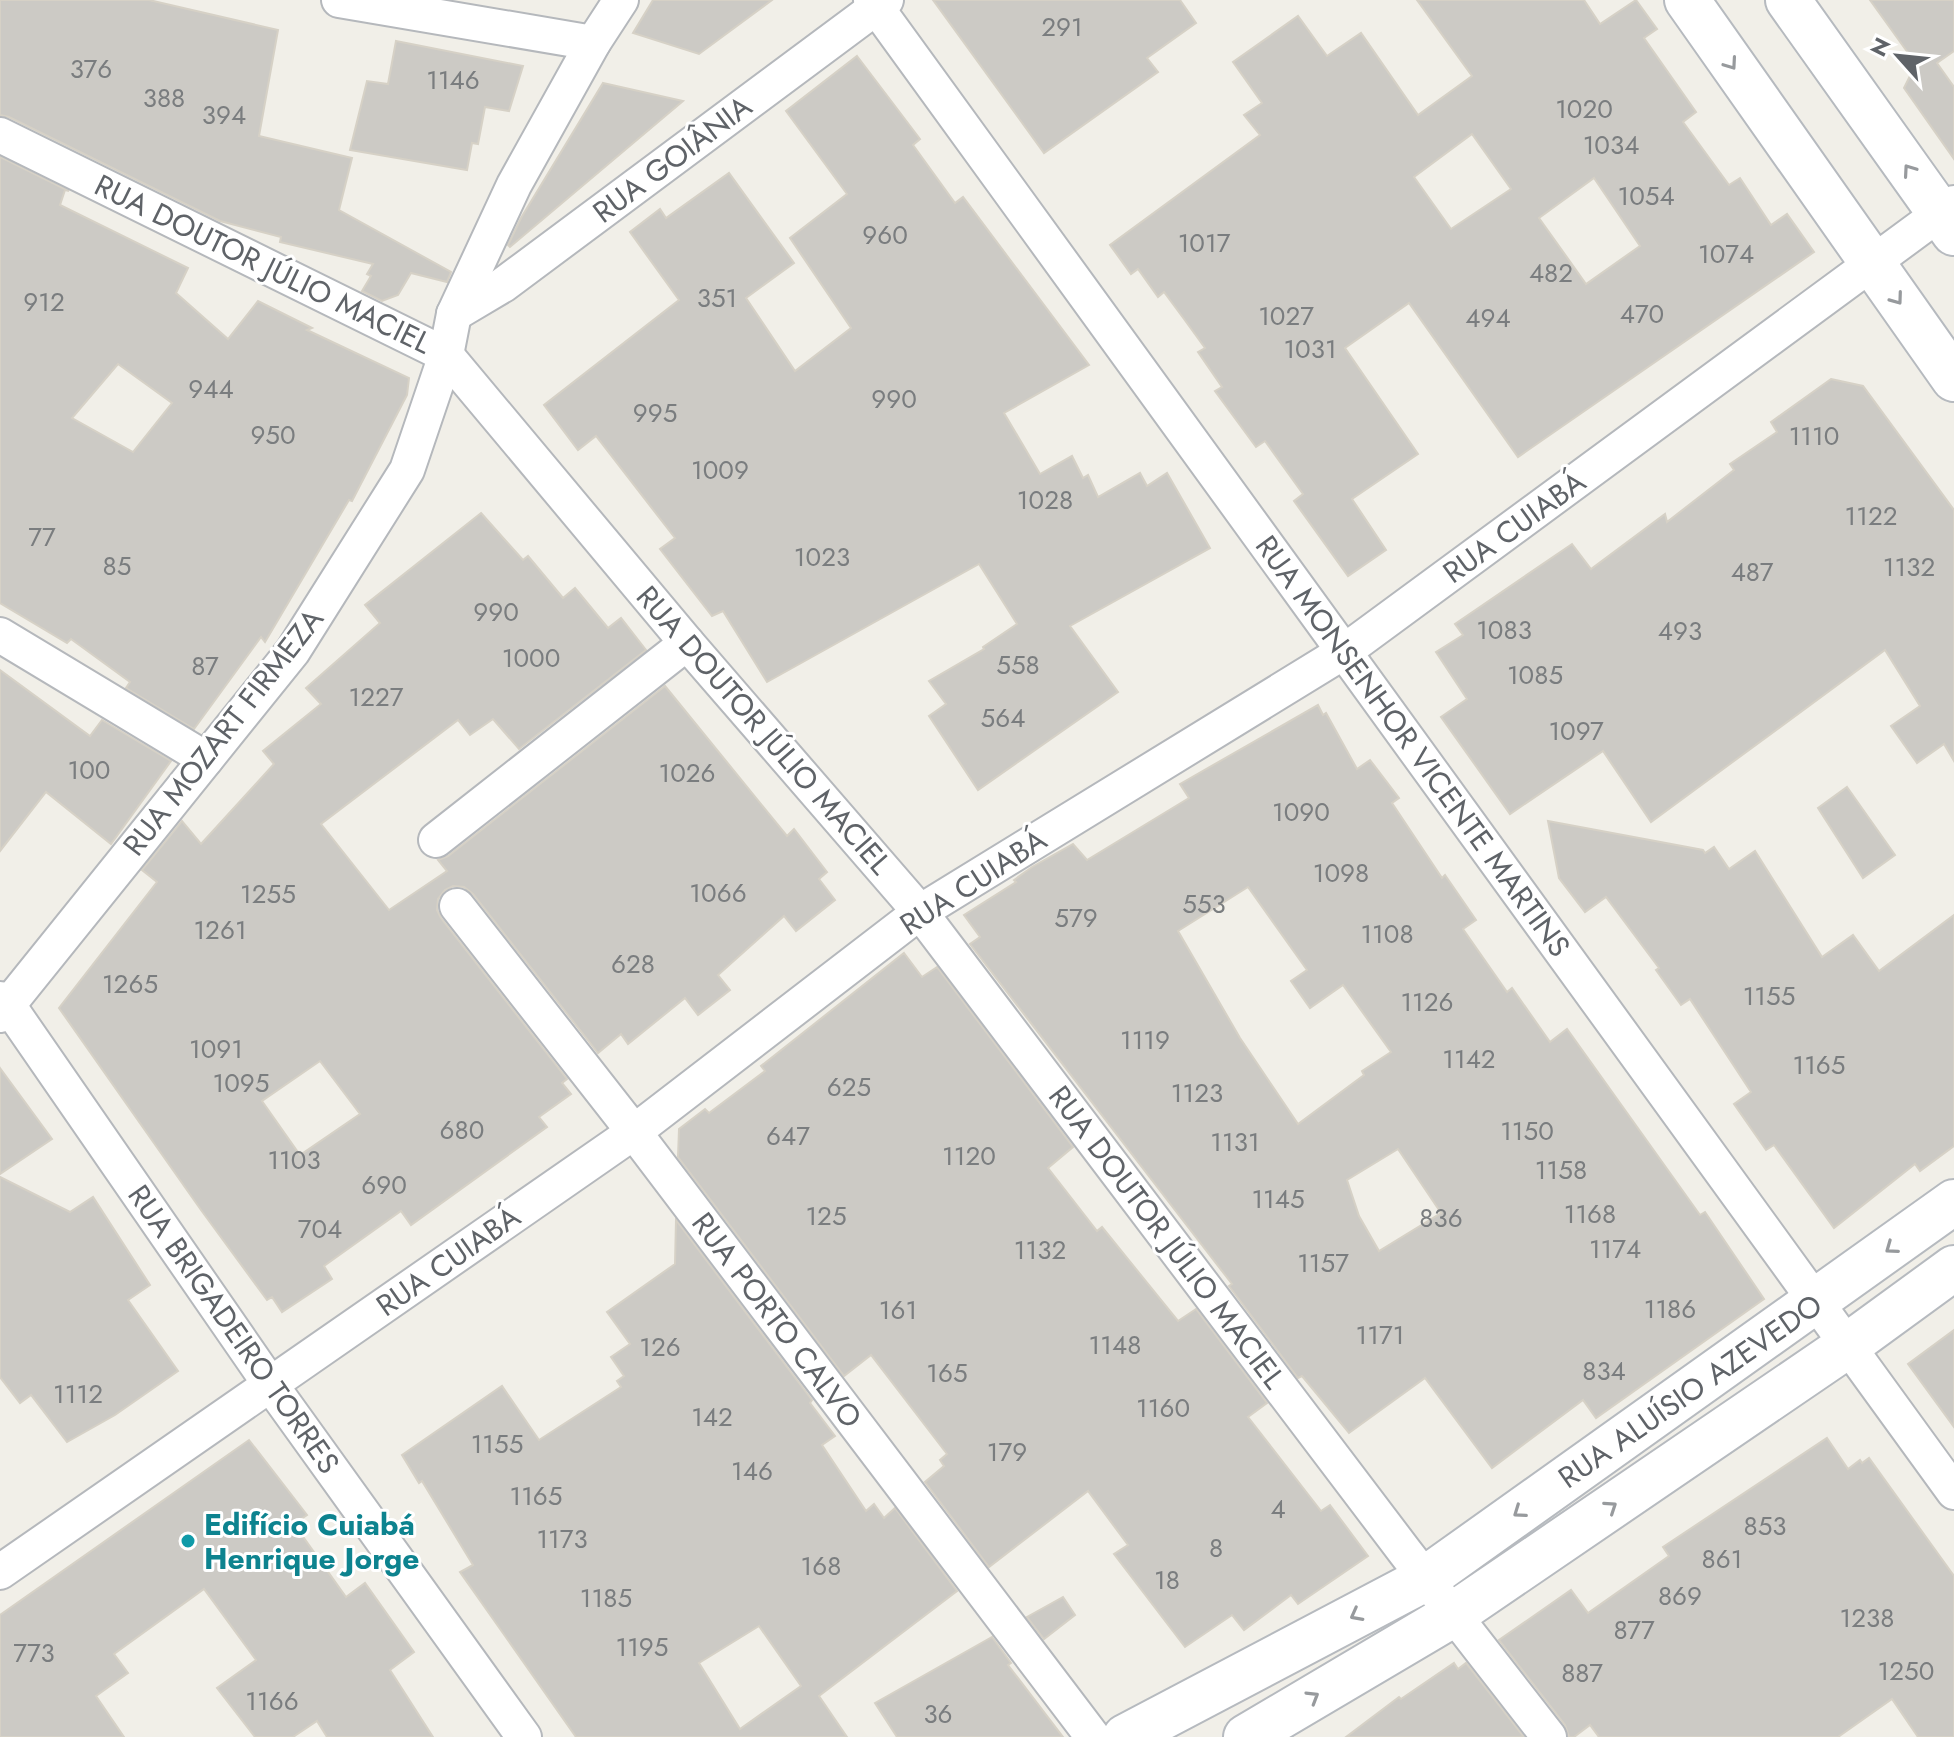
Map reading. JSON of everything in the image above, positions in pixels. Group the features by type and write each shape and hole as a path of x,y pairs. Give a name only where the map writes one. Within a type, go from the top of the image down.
{"main road":[{"path":"1687,0 1954,379"},
{"path":"1788,0 1949,217"},
{"name":"RUA ALUÍSIO AZEVEDO","path":"1125,1737 1425,1579 1954,1202"},
{"name":"RUA ALUÍSIO AZEVEDO","path":"1246,1737 1454,1614 1847,1346 1954,1268"}],"street":[{"path":"339,0 593,43"},
{"name":"RUA MOZART FIRMEZA","path":"3,1006 293,651 407,470 446,355 454,314 514,185 593,43 621,0"},
{"name":"RUA GOIÂNIA","path":"454,314 503,285 878,2"},
{"name":"RUA MONSENHOR VICENTE MARTINS","path":"878,2 1954,1492"},
{"name":"RUA DOUTOR JÚLIO MACIEL","path":"0,135 446,355 687,643 920,912 1425,1579 1549,1737"},
{"name":"RUA CUIABÁ","path":"0,1572 634,1132 920,912 1345,651 1872,264 1949,217"},
{"path":"0,635 206,759"},
{"path":"436,840 687,643"},
{"name":"RUA PORTO CALVO","path":"457,906 634,1132 1093,1737"},
{"name":"RUA BRIGADEIRO TORRES","path":"3,1006 524,1737"}],"building":[{"path":"0,0 149,0 278,30 259,136 352,158 339,210 451,272 447,282 411,273 398,295 382,301 362,291 371,276 367,274 373,264 280,242 281,237 220,221 0,115"},
{"path":"653,0 772,0 699,54 633,33"},
{"path":"933,0 1180,0 1196,23 1147,58 1158,72 1044,153"},
{"path":"1417,0 1584,0 1600,24 1636,0 1657,29 1644,38 1696,112 1683,122 1729,185 1740,178 1771,225 1787,214 1814,252 1518,457 1409,303 1345,348 1418,454 1352,499 1386,550 1348,576 1294,501 1303,494 1265,441 1256,447 1215,391 1222,387 1198,352 1205,348 1164,292 1158,297 1138,269 1131,274 1110,245 1260,135 1244,115 1262,103 1233,62 1298,16 1327,56 1361,33 1418,115 1472,76","holes":["1472,134 1511,189 1451,229 1414,177","1594,178 1640,246 1586,284 1539,218"]},
{"path":"1870,0 1954,0 1954,51 1937,63 1954,87 1954,159 1904,88 1916,64"},
{"path":"396,41 523,66 509,111 485,107 478,144 472,143 467,170 350,150 367,81 388,84"},
{"path":"857,56 920,139 913,145 955,203 963,197 1089,365 1004,413 1040,474 1072,456 1083,478 1088,475 1098,497 1140,473 1147,486 1167,473 1210,548 1070,626 1118,692 978,790 929,716 946,704 929,681 984,649 1017,624 979,564 767,682 723,611 712,616 660,549 675,538 596,436 578,450 544,405 679,300 630,232 660,209 666,218 729,173 794,263 746,298 795,371 851,328 790,238 847,194 786,111"},
{"path":"603,83 683,101 510,247 508,245 521,218"},
{"path":"0,157 69,191 65,190 60,205 188,268 176,293 228,339 258,301 312,328 307,330 409,378 407,395 352,501 349,500 265,642 261,637 194,729 126,688 130,682 71,639 67,643 0,603","holes":["118,364 172,403 133,452 72,418"]},
{"path":"1831,379 1863,386 1954,510 1954,761 1944,744 1917,763 1891,726 1920,706 1885,650 1651,822 1603,751 1510,814 1441,717 1467,699 1436,652 1463,635 1455,624 1572,544 1591,569 1665,514 1667,522 1734,470 1730,464 1777,432 1771,422"},
{"path":"481,513 523,560 528,556 563,598 575,588 608,628 621,618 646,650 519,749 493,719 470,735 458,720 321,824 389,910 447,871 438,860 448,856 665,686 787,836 794,829 827,872 819,879 835,900 796,931 784,916 718,975 730,990 698,1015 685,998 628,1044 621,1034 598,1053 473,894 464,887 453,886 445,890 438,899 437,910 441,918 567,1079 562,1083 571,1094 539,1117 547,1127 411,1225 401,1211 324,1266 332,1279 282,1312 272,1297 267,1300 59,1008 157,882 142,870 182,821 201,844 274,764 263,751 321,704 306,688 380,623 365,605","holes":["320,1061 360,1114 300,1155 262,1101"]},
{"path":"0,670 90,736 102,720 171,761 111,844 46,792 0,851"},
{"path":"1318,705 1323,715 1326,713 1357,769 1370,760 1399,798 1392,803 1442,878 1445,875 1476,920 1463,929 1507,992 1512,988 1550,1042 1567,1029 1700,1215 1705,1212 1764,1299 1596,1418 1583,1400 1492,1468 1425,1378 1349,1433 1302,1376 1298,1378 1229,1286 1232,1284 970,944 980,937 964,915 1016,882 1014,880 1032,867 1073,844 1087,860 1189,798 1180,784","holes":["1248,887 1307,970 1291,981 1310,1008 1343,985 1391,1052 1362,1071 1364,1075 1298,1124 1240,1038 1178,931","1398,1149 1441,1213 1379,1251 1359,1216 1347,1180"]},
{"path":"1847,787 1895,855 1863,878 1818,808"},
{"path":"1548,821 1703,850 1705,853 1714,847 1729,869 1755,851 1822,957 1853,935 1879,971 1954,915 1954,1146 1920,1171 1915,1164 1834,1228 1774,1145 1766,1150 1734,1104 1751,1092 1690,999 1681,1005 1656,970 1659,968 1606,897 1585,912 1559,878"},
{"path":"904,953 922,977 937,967 1073,1147 1048,1168 1097,1231 1102,1227 1178,1321 1196,1309 1267,1403 1248,1417 1321,1511 1330,1505 1368,1556 1298,1604 1291,1595 1244,1630 1232,1615 1185,1647 1114,1554 1128,1545 1088,1491 989,1567 925,1482 944,1466 940,1460 947,1454 871,1355 844,1376 678,1157 679,1129 705,1109 709,1113 765,1071 761,1066"},
{"path":"0,1068 52,1139 0,1174"},
{"path":"0,1177 70,1212 93,1197 150,1285 128,1300 178,1371 115,1415 67,1442 31,1395 20,1403 0,1377"},
{"path":"676,1220 812,1400 810,1403 835,1436 822,1445 866,1511 874,1504 884,1518 895,1508 957,1591 819,1696 847,1737 576,1737 460,1572 473,1565 422,1481 419,1483 402,1455 502,1386 539,1440 621,1387 617,1381 624,1376 611,1357 630,1344 607,1312 675,1264","holes":["759,1626 801,1686 740,1729 699,1663"]},
{"path":"1954,1330 1954,1427 1908,1364"},
{"path":"1827,1438 1848,1469 1860,1460 1862,1463 1869,1458 1954,1576 1954,1737 1918,1737 1892,1699 1838,1737 1599,1737 1590,1725 1574,1737 1569,1737 1565,1725 1499,1640 1571,1590 1588,1613 1669,1556 1663,1547"},
{"path":"249,1440 307,1515 294,1524 346,1597 365,1583 414,1652 390,1670 433,1737 327,1737 317,1721 293,1737 255,1737 217,1688 256,1660 204,1589 114,1654 128,1673 96,1696 124,1737 0,1737 0,1615"},
{"path":"1063,1597 1075,1615 1044,1639 1027,1617"},
{"path":"992,1637 1011,1663 1008,1665 1063,1737 897,1737 875,1703"},
{"path":"1454,1663 1458,1669 1466,1663 1524,1737 1346,1737 1399,1697 1401,1699"}],"place":[{"name":"Edifício Cuiabá Henrique Jorge","path":"188,1541"}]}
